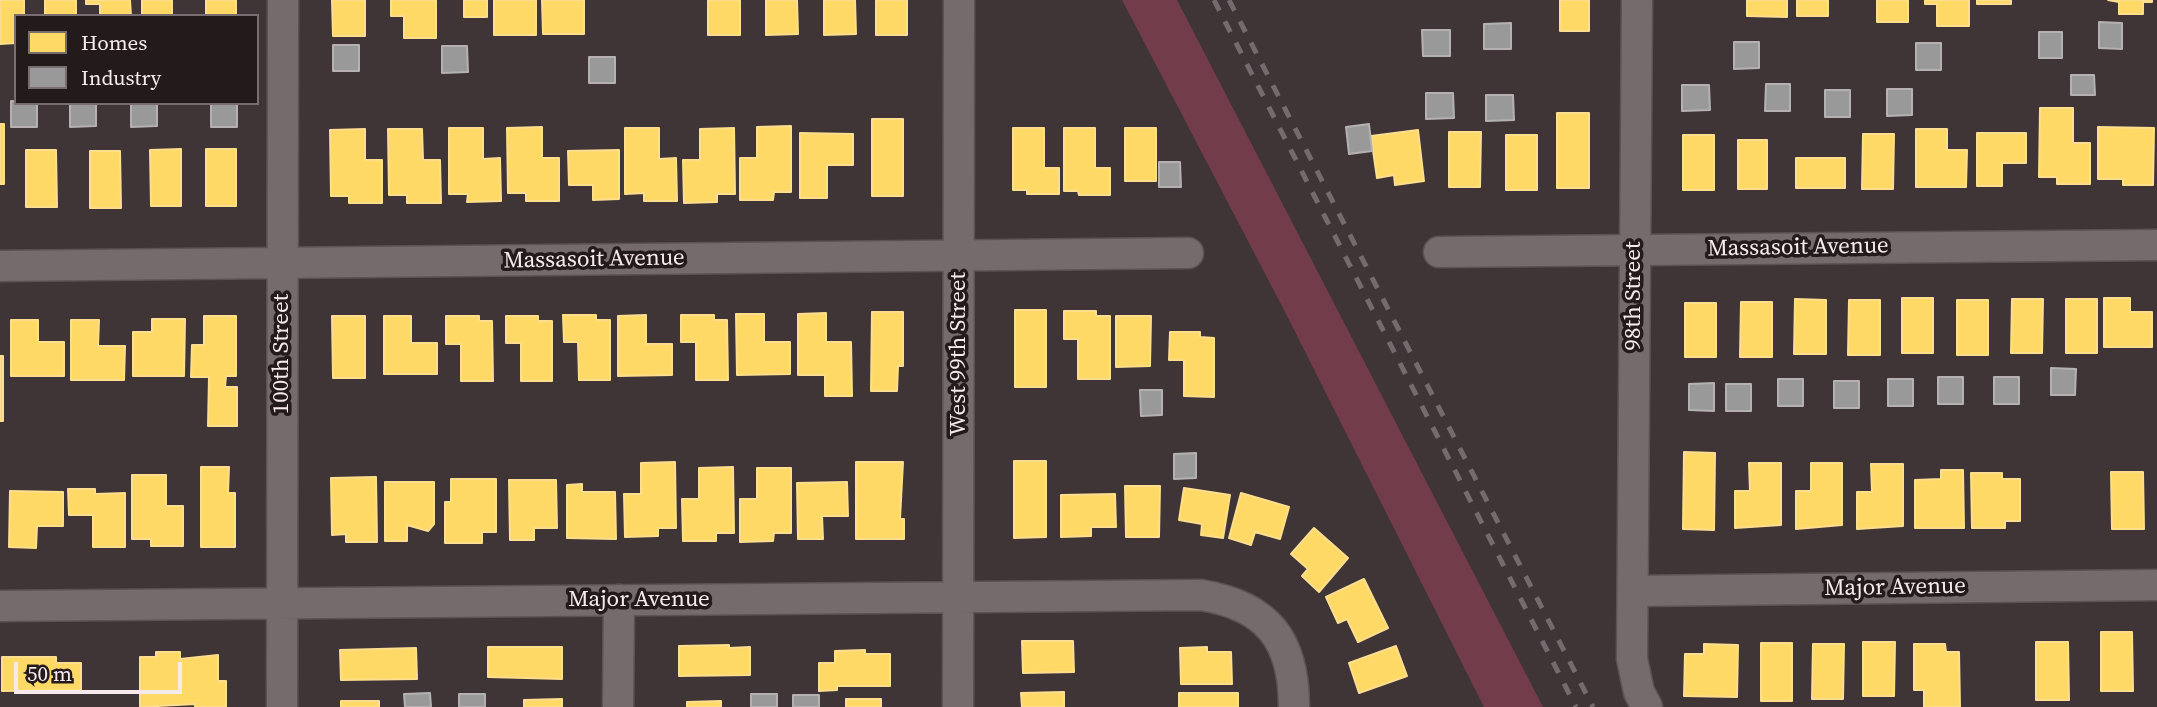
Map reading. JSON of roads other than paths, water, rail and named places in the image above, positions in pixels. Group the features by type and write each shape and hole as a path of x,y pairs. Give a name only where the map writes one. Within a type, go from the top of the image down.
{"street":[{"name":"100th Street","path":"282,707 283,0"},
{"name":"West 99th Street","path":"958,707 959,0"},
{"name":"98th Street","path":"1637,0 1632,659 1639,692 1647,707"},
{"name":"Massasoit Avenue","path":"1439,252 2157,244"},
{"name":"Massasoit Avenue","path":"0,266 1188,254"},
{"name":"Major Avenue","path":"1633,591 2157,584"},
{"name":"Major Avenue","path":"0,606 1201,595 1225,599 1246,607 1270,625 1283,642 1290,663 1293,707"},
{"path":"618,707 619,600"}],"railway":[{"path":"1214,0 1576,707"},
{"path":"1229,0 1593,707"}]}
